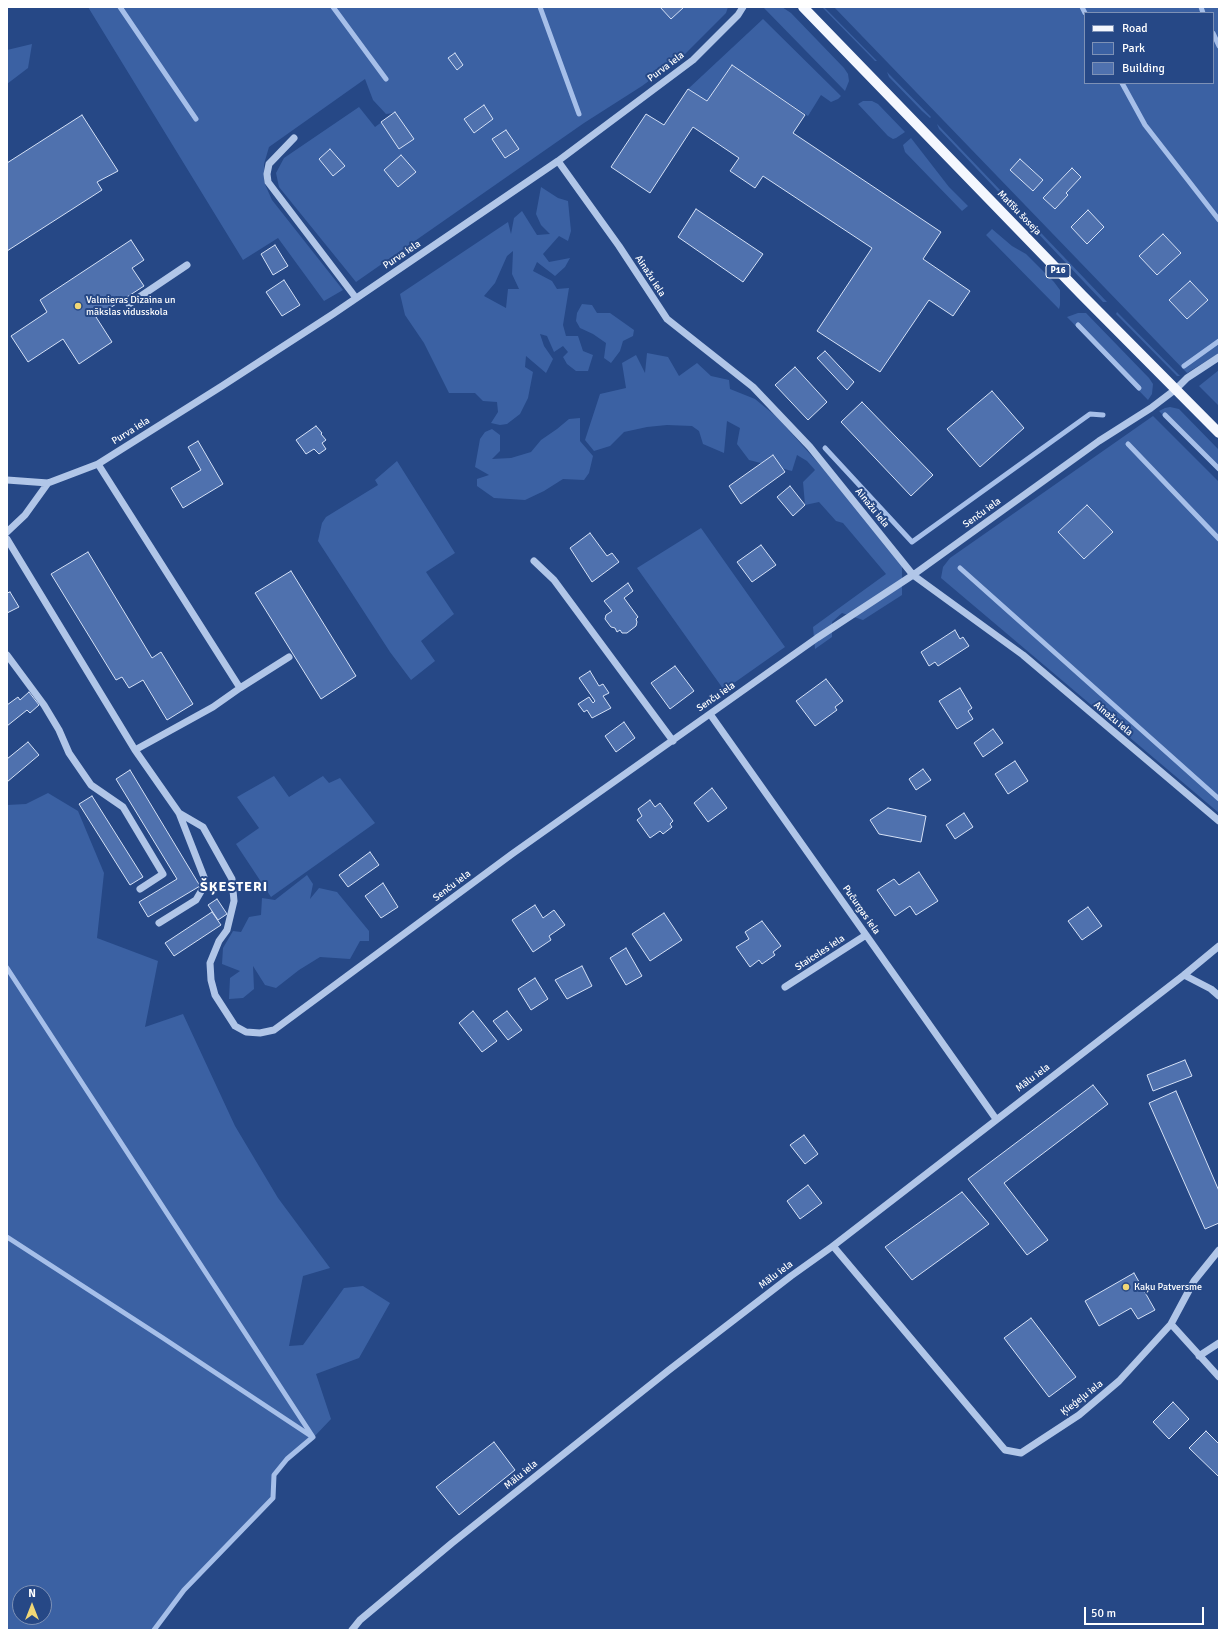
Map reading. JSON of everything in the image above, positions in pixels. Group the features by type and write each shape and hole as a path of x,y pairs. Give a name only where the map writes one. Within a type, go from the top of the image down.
{"main road":[{"name":"Matīšu šoseja","path":"803,7 1082,295 1219,433"}],"street":[{"name":"Purva iela","path":"7,480 48,483 98,464 356,298 558,161 693,60 738,15 743,7"},
{"path":"294,138 269,164 267,174 268,182 356,298"},
{"name":"Ainažu iela","path":"558,161 619,246 667,319 753,388 810,447 913,575 1023,655 1219,821"},
{"path":"129,304 187,264"},
{"name":"Senču iela","path":"179,813 203,827 232,879 234,901 227,930 210,963 211,980 215,995 235,1026 246,1032 260,1033 274,1030 512,854 817,638 913,575 1099,441 1151,408 1186,378 1219,357"},
{"path":"98,464 240,688"},
{"path":"7,532 26,515 48,483"},
{"path":"7,539 135,750 179,813 204,876 203,888 196,900 159,923"},
{"path":"534,561 554,580 673,740"},
{"path":"7,655 44,706 59,730 69,753 91,785 123,807 163,874 140,889"},
{"path":"135,750 213,707 289,657"},
{"name":"Pučurgas iela","path":"710,714 996,1119"},
{"name":"Staiceles iela","path":"785,987 866,934"},
{"name":"Mālu iela","path":"352,1630 360,1620 458,1538 669,1370 791,1276 833,1246 1184,975 1219,946"},
{"path":"1184,975 1211,989 1219,996"},
{"name":"Ķieģeļu iela","path":"833,1246 1006,1450 1021,1453 1079,1415 1119,1381 1171,1324 1194,1281 1219,1250"},
{"path":"1171,1324 1219,1377"},
{"path":"1199,1356 1219,1343"}],"green space":[{"path":"88,7 728,7 726,13 684,55 642,86 584,123 356,282 279,187 276,173 284,158 359,107 375,127 394,113 386,114 373,100 365,79 269,147 264,164 264,182 272,200 343,290 324,301 278,238 243,260"},
{"path":"763,7 782,7 791,13 844,68 848,74 849,81 845,91"},
{"path":"822,7 824,7 877,61 875,61"},
{"path":"834,7 1219,7 1219,353 1187,373"},
{"path":"763,19 841,96 838,99 831,102 821,95 808,116 732,65 707,101 688,89"},
{"path":"32,44 28,68 7,84 7,50"},
{"path":"887,72 931,117 930,118 889,77"},
{"path":"863,101 872,101 878,104 905,132 893,139 888,136 858,104"},
{"path":"937,124 1107,302 1103,302 939,129"},
{"path":"911,138 949,187 968,206 962,211 905,152 903,145"},
{"path":"541,187 558,198 568,201 571,231 568,241 559,236 543,254 549,262 570,258 565,267 555,276 537,262 533,271 552,281 557,289 569,288 563,325 566,336 578,336 583,351 593,355 588,371 576,371 567,364 563,357 568,352 563,346 554,352 547,336 540,334 544,346 553,359 546,373 526,356 525,367 533,372 528,398 520,414 507,424 500,425 491,423 498,412 497,402 483,401 475,393 449,393 424,343 405,315 400,294 508,222 511,234 514,218 522,211 537,235 550,234 541,225 536,214","holes":["513,251 512,274 519,289 508,289 506,308 484,296 495,283 507,256"]},
{"path":"992,229 1012,246 1026,254 1054,282 1060,290 1059,309 986,235"},
{"path":"582,304 592,305 597,313 610,313 634,330 633,336 623,341 620,351 611,363 604,358 606,343 593,334 580,328 576,321 577,313"},
{"path":"1117,312 1180,376 1177,376 1116,314"},
{"path":"1078,313 1086,313 1149,378 1153,384 1152,394 1148,400 1067,317"},
{"path":"647,353 668,357 679,376 697,363 711,376 729,380 730,389 755,399 777,417 902,557 902,595 863,620 842,613 832,622 832,637 815,649 813,627 886,574 843,523 836,521 819,502 805,505 803,482 815,470 807,461 797,455 792,471 749,460 737,444 740,428 727,421 724,453 703,444 699,431 692,426 667,425 647,427 624,432 610,446 594,451 585,440 600,394 626,388 622,363 636,355 645,373"},
{"path":"1219,370 1219,406 1199,386"},
{"path":"1170,407 1179,409 1219,450 1219,472 1159,411"},
{"path":"1153,416 1219,482 1219,813 941,578 943,567 950,558"},
{"path":"580,418 580,441 593,456 589,473 584,480 563,479 544,491 525,500 494,498 477,486 477,479 489,475 475,467 480,439 485,432 492,429 500,435 500,451 492,459 511,458 531,452 541,440 569,419"},
{"path":"397,461 455,553 426,572 454,614 421,641 435,661 411,680 390,652 318,541 322,523 326,517 378,485 375,480"},
{"path":"701,528 785,647 724,690 637,568"},
{"path":"274,776 289,797 323,776 329,783 340,778 375,823 271,897 236,844 259,828 237,797"},
{"path":"48,793 78,811 104,873 97,938 158,961 145,1027 183,1014 235,1126 278,1198 330,1268 303,1276 289,1346 303,1345 344,1288 363,1286 390,1303 359,1358 316,1374 331,1419 313,1438 287,1459 274,1475 273,1498 184,1590 154,1630 7,1630 7,805 26,804"},
{"path":"307,875 313,884 310,899 319,888 337,892 369,931 369,941 360,941 350,959 320,957 299,970 276,988 265,985 253,966 254,989 243,998 229,999 230,978 240,971 222,964 223,948 233,931 241,932 249,917 261,915 262,898 275,900"}],"building":[{"path":"660,7 684,7 671,19"},
{"path":"455,53 463,65 457,70 448,58"},
{"path":"732,65 805,115 793,133 941,232 923,259 970,291 953,316 929,300 880,372 817,331 872,248 763,176 755,188 730,171 739,158 693,127 650,193 611,167 646,114 664,125 688,89 707,101"},
{"path":"484,105 493,119 474,133 464,119"},
{"path":"395,112 414,139 399,149 381,122"},
{"path":"82,115 118,171 97,182 102,190 7,251 7,163"},
{"path":"506,130 519,149 505,158 492,139"},
{"path":"330,149 345,166 333,176 319,159"},
{"path":"401,155 416,172 398,187 384,170"},
{"path":"1020,159 1043,180 1033,191 1010,170"},
{"path":"1072,168 1081,177 1066,193 1068,195 1055,209 1043,198"},
{"path":"696,209 763,254 743,282 678,237"},
{"path":"1088,210 1104,227 1087,244 1071,227"},
{"path":"1163,234 1181,253 1157,275 1139,256"},
{"name":"Valmieras Dizaina un mākslas vidusskola","path":"131,240 144,260 132,268 144,286 96,317 112,342 79,364 63,339 28,362 11,336 47,312 40,300"},
{"path":"275,245 288,266 273,275 261,254"},
{"path":"284,280 300,305 282,316 266,292"},
{"path":"1190,281 1208,300 1187,319 1169,300"},
{"path":"825,351 854,382 847,390 817,358"},
{"path":"795,367 827,402 808,420 775,385"},
{"path":"992,391 1024,428 980,467 947,429"},
{"path":"862,402 933,475 911,496 841,422"},
{"path":"316,426 326,440 322,443 326,449 319,454 314,449 306,454 296,440"},
{"path":"198,441 223,484 183,508 171,488 201,470 188,447"},
{"path":"773,455 785,472 741,504 729,486"},
{"path":"790,486 805,505 793,516 777,497"},
{"path":"1087,505 1113,532 1084,559 1058,532"},
{"path":"590,533 607,556 612,553 619,562 592,582 570,548"},
{"path":"761,545 776,565 752,582 737,562"},
{"path":"88,552 152,658 161,652 193,704 167,720 143,680 129,688 122,677 116,680 51,574"},
{"path":"291,571 356,676 321,699 255,593"},
{"path":"628,583 633,591 624,598 638,617 636,619 636,626 627,633 622,633 620,630 617,632 615,628 611,627 605,619 606,615 612,611 604,601"},
{"path":"10,592 19,607 7,613 7,593"},
{"path":"955,630 960,639 963,637 969,646 938,666 935,662 929,666 921,652"},
{"path":"675,666 694,691 670,709 651,683"},
{"path":"590,671 599,686 603,684 609,693 603,696 611,708 592,718 587,710 584,712 578,704 589,697 593,703 595,701 579,678"},
{"path":"826,679 843,701 835,707 837,710 815,726 796,701"},
{"path":"960,688 972,708 968,711 973,719 957,729 939,701"},
{"path":"29,692 39,705 30,713 27,710 7,726 7,705 18,697 20,700"},
{"path":"624,722 635,738 616,752 605,736"},
{"path":"993,729 1003,743 983,757 974,743"},
{"path":"28,742 39,755 7,782 7,759"},
{"path":"1015,761 1028,781 1008,794 995,774"},
{"path":"923,769 931,780 916,790 909,779"},
{"path":"130,770 200,886 148,917 139,902 177,879 116,779"},
{"path":"712,788 727,808 708,822 694,803"},
{"path":"92,796 143,877 130,885 79,804"},
{"path":"650,800 655,807 660,803 673,821 670,824 672,827 663,834 660,831 650,838 637,820 642,816 638,809"},
{"path":"888,808 926,816 921,842 879,834 870,820"},
{"path":"964,813 973,827 955,839 946,825"},
{"path":"370,852 379,865 348,887 339,875"},
{"path":"919,872 938,901 916,915 910,906 895,916 877,890 894,879 899,885"},
{"path":"383,883 398,907 381,918 365,896"},
{"path":"217,899 227,914 218,920 208,905"},
{"path":"535,905 543,918 554,910 565,925 549,936 551,940 533,952 512,920"},
{"path":"1088,907 1102,926 1082,940 1068,921"},
{"path":"212,912 221,925 174,956 165,943"},
{"path":"664,913 682,940 650,961 632,934"},
{"path":"762,921 781,946 773,952 775,955 762,964 759,960 750,967 736,947 749,939 745,932"},
{"path":"626,948 642,976 626,985 610,958"},
{"path":"582,966 592,986 567,999 555,980"},
{"path":"535,978 548,999 531,1010 518,989"},
{"path":"473,1011 497,1041 482,1052 459,1023"},
{"path":"507,1011 522,1030 508,1040 493,1021"},
{"path":"1185,1060 1192,1076 1153,1091 1147,1075"},
{"path":"1093,1085 1108,1104 1004,1183 1048,1240 1027,1255 968,1179"},
{"path":"1176,1091 1219,1191 1219,1223 1205,1229 1149,1103"},
{"path":"804,1135 818,1154 805,1164 790,1145"},
{"path":"808,1185 822,1203 800,1219 787,1201"},
{"path":"962,1192 989,1224 912,1280 885,1247"},
{"name":"Kaķu Patversme","path":"1134,1273 1155,1310 1138,1319 1131,1308 1099,1326 1085,1301"},
{"path":"1031,1318 1076,1377 1049,1397 1004,1338"},
{"path":"1173,1402 1189,1419 1169,1439 1153,1422"},
{"path":"1206,1431 1219,1444 1218,1476 1189,1448"},
{"path":"494,1442 515,1470 459,1515 436,1487"}],"waterway":[{"path":"120,7 196,119"},
{"path":"333,7 386,79"},
{"path":"540,7 579,114"},
{"path":"1082,7 1084,12"},
{"path":"1201,7 1203,12"},
{"path":"1214,35 1219,46"},
{"path":"1123,84 1145,125 1219,220"},
{"path":"1078,325 1139,388"},
{"path":"1184,366 1219,341"},
{"path":"825,448 912,542 1090,414 1103,415"},
{"path":"1165,415 1219,469"},
{"path":"1128,444 1219,539"},
{"path":"960,568 1219,799"},
{"path":"7,968 313,1437"},
{"path":"7,1237 311,1436"},
{"path":"154,1630 184,1590 273,1498 274,1475 287,1459 313,1437"}],"place":[{"name":"Valmieras Dizaina un mākslas vidusskola","path":"78,306"},
{"name":"Kaķu Patversme","path":"1126,1287"}],"district":[{"name":"ŠĶESTERI","path":"234,887"}]}
